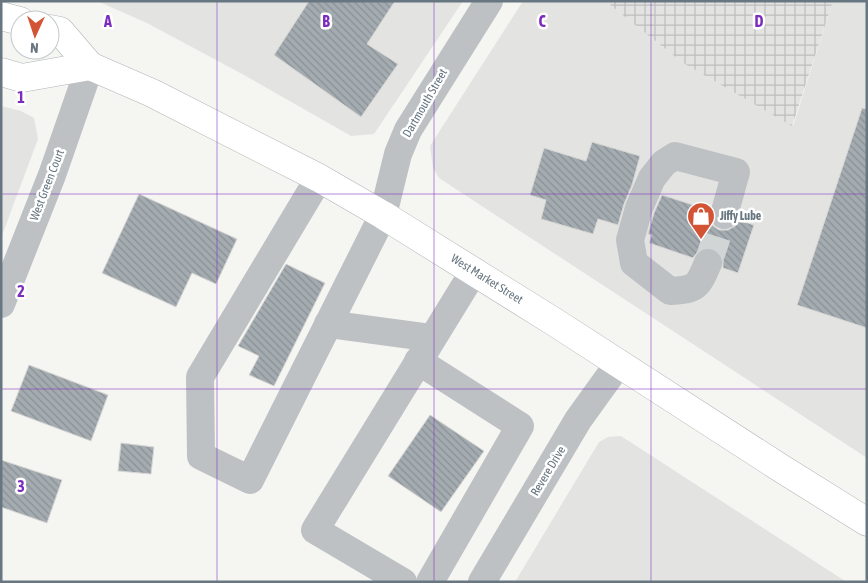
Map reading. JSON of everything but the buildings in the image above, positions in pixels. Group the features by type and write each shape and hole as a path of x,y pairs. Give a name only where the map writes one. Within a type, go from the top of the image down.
{"main road":[{"name":"West Market Street","path":"60,31 90,66 152,92 319,178 383,215 867,522"},
{"path":"1,72 22,78 90,66"}],"street":[{"name":"Dartmouth Street","path":"319,178 200,377 201,456 250,480 383,215 398,154 408,130 488,1"},
{"name":"West Green Court","path":"1,304 52,175 90,66"},
{"path":"708,263 700,281 689,290 670,291 634,263 630,240 639,208 652,178 664,163 675,156 736,172 724,215"},
{"path":"402,582 315,530 474,271"},
{"path":"328,324 432,338"},
{"path":"418,361 520,426 430,582"},
{"name":"Revere Drive","path":"482,582 578,420 619,363"}],"shaded area":[{"path":"97,1 463,1 374,134 351,136 244,75 147,23"},
{"path":"523,1 605,1 683,63 793,126 833,1 867,1 867,458 439,178 433,168 430,146"},
{"path":"605,1 833,1 792,126 683,63"},
{"path":"1,106 21,111 34,118 38,139 1,238"},
{"path":"621,436 845,582 515,582 599,442 608,437"}],"tunnel":[{"path":"708,263 724,215"}],"place":[{"name":"Jiffy Lube","path":"701,240"}]}
